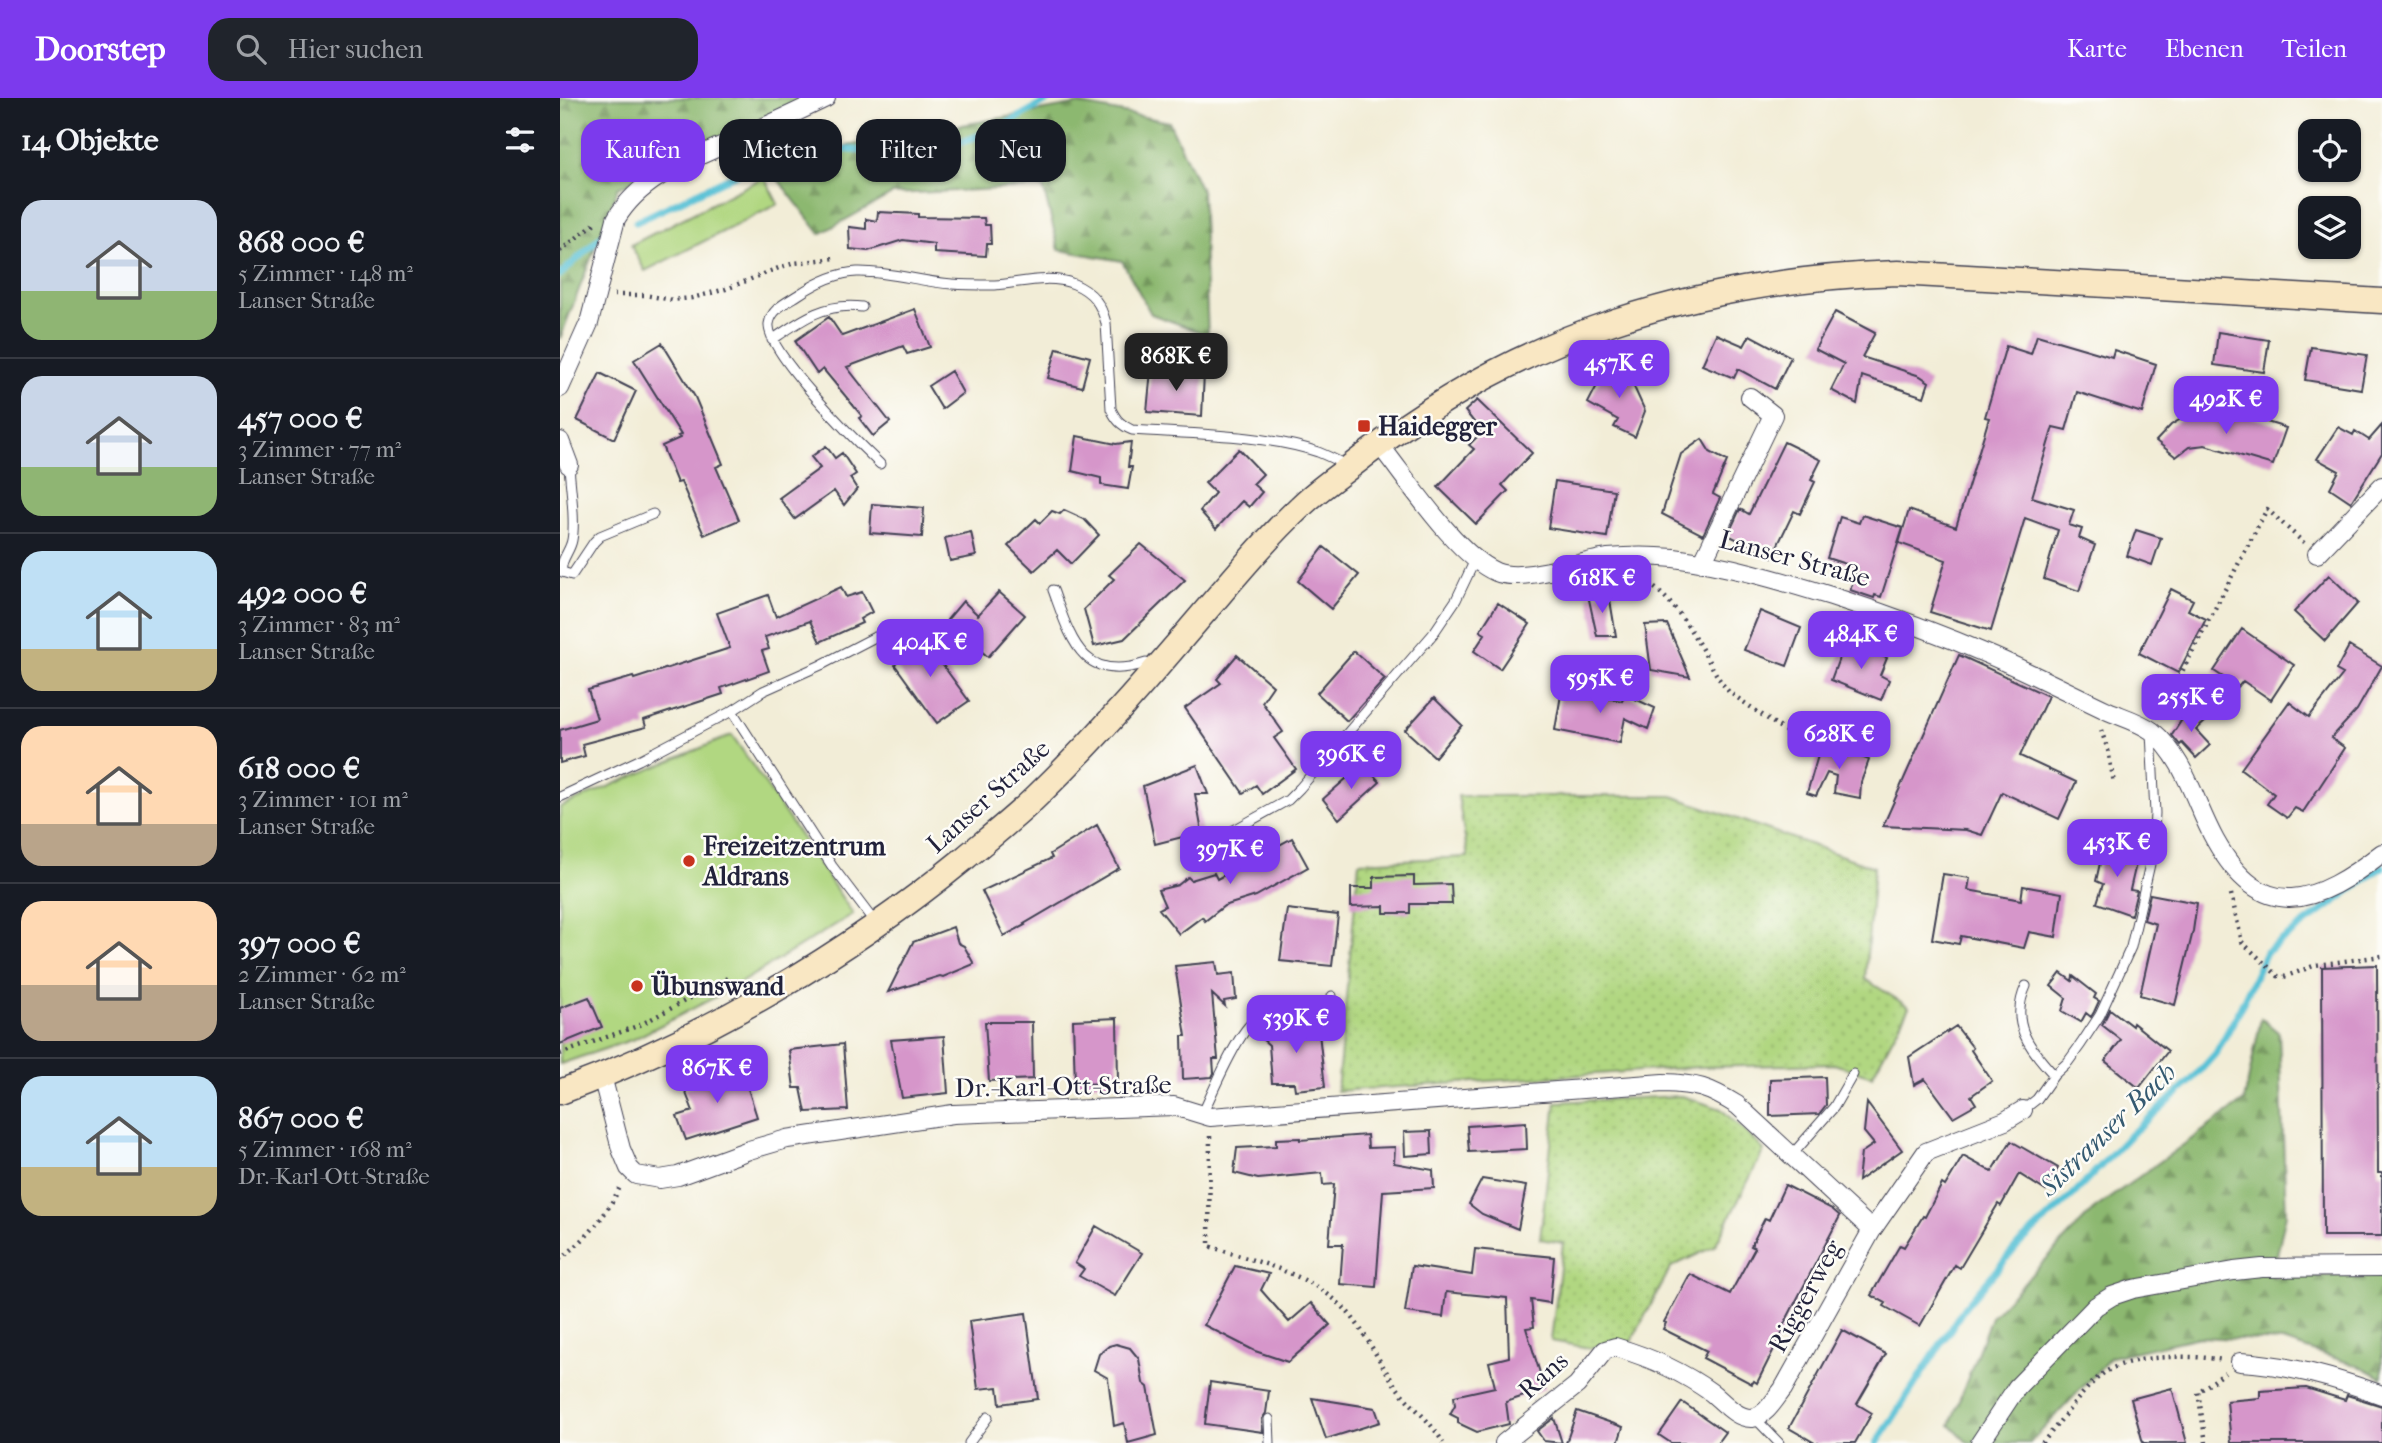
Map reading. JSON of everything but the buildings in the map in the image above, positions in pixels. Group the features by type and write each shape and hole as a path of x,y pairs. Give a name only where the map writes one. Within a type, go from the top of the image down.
{"main road":[{"name":"Lanser Straße","path":"560,1092 602,1076 714,1024 877,925 945,874 1036,797 1096,737 1303,504 1417,416 1475,381 1530,353 1585,331 1662,306 1724,291 1799,279 1898,273 2382,301"}],"street":[{"path":"560,388 589,323 616,219 639,192 676,166 826,98"},
{"path":"1702,563 1773,415 1750,397"},
{"path":"560,441 569,465"},
{"name":"Lanser Straße","path":"1379,444 1452,536 1475,560 1499,574 1519,576 1607,558 1660,558 1770,576 1894,617 1994,657 2151,731 2177,760 2215,839 2239,873 2259,891 2269,896 2301,897 2338,881 2382,853"},
{"path":"2317,554 2382,486"},
{"path":"602,1076 621,1149 629,1168"},
{"name":"Dr.-Karl-Ott-Straße","path":"629,1168 636,1175 660,1179 678,1176 787,1139 953,1114 1174,1106 1206,1116 1663,1083 1692,1084 1714,1091 1737,1105 1871,1230"},
{"name":"Riggerweg","path":"1754,1417 1767,1410 1783,1389 1871,1230 1926,1152 2005,1121 2023,1110"},
{"path":"1980,1443 2017,1387 2096,1306 2112,1296 2156,1284 2234,1271 2262,1268 2382,1267"},
{"name":"Rans","path":"1504,1443 1577,1385 1605,1350 1615,1347 1683,1374 1737,1414 1754,1417"},
{"path":"2240,1362 2298,1369 2382,1395"}],"lane":[{"path":"880,464 820,404 772,340 769,325 779,307 811,286 854,272 872,272 955,285 1059,280 1087,290 1098,300 1103,311 1111,409 1122,426 1132,430 1225,436 1287,444 1318,453 1350,467"},
{"path":"772,340 816,312 834,307 862,307"},
{"path":"569,465 573,536 569,550 561,562 562,572 572,575 594,542 607,532 653,514"},
{"path":"1207,845 1288,800 1300,788 1433,634 1456,600 1475,560"},
{"path":"1053,590 1073,642 1088,661 1108,668 1146,663 1155,669"},
{"path":"560,797 639,760 732,711 762,691 875,637"},
{"path":"732,711 825,855 877,925"},
{"path":"2023,1110 2037,1099 2081,1044 2100,1015 2131,947 2153,852 2155,814 2151,731"},
{"path":"2026,986 2020,1000 2022,1028 2036,1056 2054,1075"},
{"path":"1206,1116 1235,1049 1250,1025 1265,1018 1320,1015 1329,1007 1332,996"},
{"path":"1791,1156 1834,1107 1853,1074"},
{"path":"969,1443 988,1417"},
{"path":"1754,1417 1779,1443"},
{"path":"1269,1419 1270,1443"}],"path":[{"path":"560,251 598,221 616,219"},
{"path":"596,295 645,295 673,300 692,298 726,289 795,263 847,258"},
{"path":"2151,731 2267,509 2317,554"},
{"path":"1607,558 1615,569 1655,586 1670,600 1729,692 1814,749"},
{"path":"2091,703 2108,750 2114,783"},
{"path":"2239,873 2228,883 2242,942 2275,975 2284,977 2316,965 2382,956"},
{"path":"560,1054 640,1025 731,976"},
{"path":"1206,1116 1209,1246 1304,1280 1335,1301 1351,1316 1405,1399 1433,1426 1443,1443"},
{"path":"560,1259 600,1223 629,1168"},
{"path":"2042,1443 2091,1385 2107,1371 2168,1357 2206,1357 2240,1362"},
{"path":"2206,1443 2197,1392 2240,1362"}],"green space":[{"path":"560,98 804,98 761,119 719,119 719,139 705,146 705,119 581,119 581,182 630,182 618,188 560,339"},
{"path":"1078,104 1169,122 1202,192 1208,335 1151,314 1122,261 1059,250 1043,187 892,194 820,234 780,182 842,182 842,147 856,144 856,182 961,182 961,125 975,123 975,182 1066,182 1066,119 995,119"},
{"path":"754,182 767,182 778,204 645,271 631,245"},
{"name":"Freizeitzentrum Aldrans","path":"732,735 853,914 727,991 634,1039 560,1064 560,807"},
{"path":"1458,796 1672,796 1874,867 1865,979 1909,1007 1872,1076 1834,1064 1700,1067 1337,1091 1359,862 1468,857"},
{"path":"2261,1018 2279,1033 2286,1214 2272,1277 2382,1274 2382,1378 2364,1368 2283,1341 2199,1337 2111,1357 2030,1443 1968,1443 1950,1425 1991,1317 2093,1210 2244,1101"},
{"path":"1682,1096 1721,1109 1764,1150 1715,1246 1671,1267 1631,1342 1589,1348 1551,1341 1563,1243 1540,1239 1556,1102"}],"waterway":[{"path":"636,222 764,161 787,147 893,152 957,144 1001,127 1052,98"},
{"path":"560,275 604,234"},
{"name":"Sistranser Bach","path":"1877,1443 1964,1308 2019,1244 2073,1195 2129,1136 2191,1081 2216,1053 2266,952 2382,867"}],"place":[{"name":"Haidegger","path":"1364,426"},
{"name":"Freizeitzentrum Aldrans","path":"689,861"},
{"name":"Übunswand","path":"637,986"}]}
